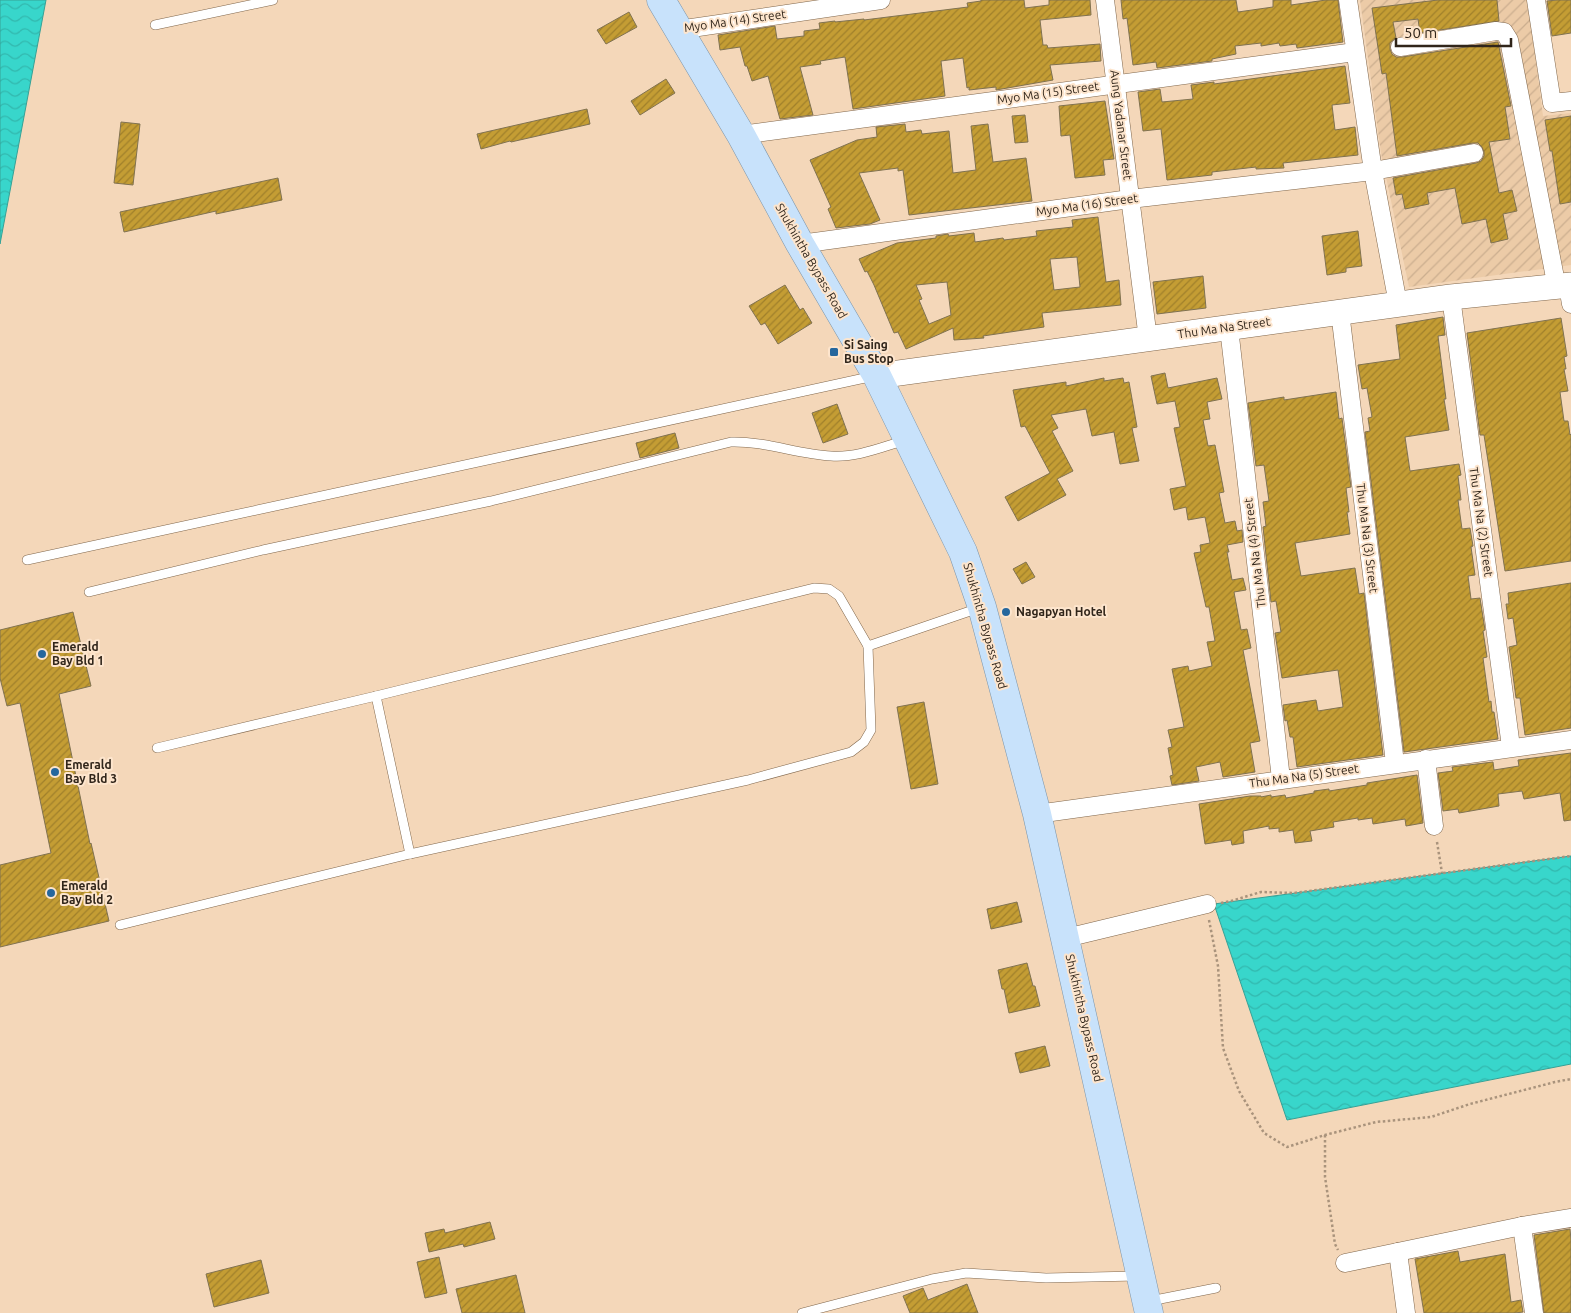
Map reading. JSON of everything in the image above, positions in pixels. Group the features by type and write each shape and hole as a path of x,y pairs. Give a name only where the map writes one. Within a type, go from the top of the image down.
{"main road":[{"name":"Shukhintha Bypass Road","path":"661,0 741,135 800,244 878,376 963,552 982,607 1037,814 1146,1297"}],"street":[{"name":"Myo Ma (14) Street","path":"678,30 881,0"},
{"name":"Aung Yadanar Street","path":"1105,0 1148,339"},
{"path":"1348,0 1374,171 1398,304"},
{"path":"1536,0 1552,103 1571,101"},
{"path":"1400,47 1496,31 1504,32 1509,40 1536,170 1567,291"},
{"name":"Myo Ma (15) Street","path":"741,135 1356,52"},
{"name":"Myo Ma (16) Street","path":"800,244 1130,199 1374,171 1474,153"},
{"name":"Thu Ma Na Street","path":"878,376 1451,297 1567,291"},
{"name":"Thu Ma Na (2) Street","path":"1451,297 1511,747"},
{"name":"Thu Ma Na (3) Street","path":"1340,312 1395,763"},
{"name":"Thu Ma Na (4) Street","path":"1228,328 1281,779"},
{"name":"Thu Ma Na (5) Street","path":"1037,814 1571,740"},
{"path":"1426,759 1434,826"},
{"path":"1066,938 1207,904"},
{"path":"1345,1263 1522,1226 1571,1218"},
{"path":"1522,1226 1534,1313"},
{"path":"1398,1252 1406,1313"}],"lane":[{"path":"155,25 273,0"},
{"path":"27,560 878,376"},
{"path":"89,592 263,550 491,501 731,442 747,441 831,456 861,454 908,439"},
{"path":"120,925 410,854 748,780 851,752 864,742 871,730 868,646 839,596 829,589 814,588 157,748"},
{"path":"868,646 982,607"},
{"path":"376,696 410,854"},
{"path":"802,1313 932,1279 966,1273 1046,1278 1146,1297 1216,1288"}],"path":[{"path":"1434,826 1442,873"},
{"path":"1571,856 1294,893 1260,892 1231,901 1207,904 1218,966 1223,1048 1239,1091 1264,1133 1287,1147 1376,1122 1431,1117 1470,1104 1555,1082 1571,1080"},
{"path":"1325,1135 1326,1177 1335,1244 1345,1263"}],"shaded area":[{"path":"1360,0 1528,0 1543,116 1571,113 1571,265 1409,287 1381,153"}],"water":[{"path":"0,0 46,0 0,244"},
{"path":"1571,856 1571,1064 1287,1120 1214,904"}],"building":[{"path":"981,0 1024,0 1025,8 1049,5 1049,0 1090,0 1091,15 1040,20 1043,45 1047,45 1048,48 1100,44 1101,61 1050,65 1053,80 996,90 996,87 969,90 969,87 967,88 963,58 941,61 945,96 853,109 845,57 820,61 821,64 800,67 813,115 780,119 768,76 752,81 747,66 745,66 740,47 720,50 718,35 775,26 777,39 804,36 804,31 820,29 819,23 864,20 968,7 967,3"},
{"path":"1121,0 1236,0 1238,12 1273,7 1273,0 1291,0 1291,5 1338,0 1343,42 1297,48 1296,44 1280,46 1279,43 1261,46 1261,43 1235,46 1236,54 1212,59 1212,61 1157,68 1156,62 1133,65 1127,18 1123,19"},
{"path":"1438,0 1497,0 1499,21 1420,33 1418,19 1393,22 1396,38 1390,43 1390,49 1396,57 1402,57 1498,42 1511,106 1505,107 1510,139 1489,142 1499,193 1512,190 1517,211 1503,214 1508,239 1491,243 1486,219 1462,224 1455,188 1427,193 1429,204 1405,209 1402,194 1396,195 1393,178 1476,163 1481,161 1484,156 1482,147 1478,143 1473,143 1397,156 1386,73 1382,74 1372,8"},
{"path":"1571,0 1571,33 1552,36 1547,1"},
{"path":"629,12 637,27 606,44 597,30"},
{"path":"1345,66 1350,103 1332,105 1335,130 1355,127 1358,155 1283,163 1284,168 1256,169 1256,167 1212,172 1212,175 1167,180 1161,129 1143,131 1138,92 1160,89 1162,102 1193,99 1191,85 1214,82 1214,84"},
{"path":"666,79 675,93 640,115 631,101"},
{"path":"1105,101 1114,159 1103,160 1105,175 1075,178 1070,135 1061,136 1059,106"},
{"path":"587,109 590,124 481,149 477,134"},
{"path":"1025,115 1028,142 1015,143 1012,116"},
{"path":"1571,116 1571,202 1560,204 1545,120"},
{"path":"121,122 140,124 133,185 114,183"},
{"path":"905,124 906,132 921,130 922,134 949,131 953,173 976,170 971,126 988,124 993,162 1026,158 1032,201 909,215 903,170 898,171 898,168 859,173 880,220 870,224 836,228 828,209 831,207 810,160 857,140 877,137 876,127"},
{"path":"278,178 282,200 216,214 216,211 124,232 120,212"},
{"path":"1098,217 1106,282 1119,280 1121,305 1042,313 1044,327 983,336 984,338 954,340 953,328 906,349 898,332 894,333 874,285 859,259 897,243 936,238 936,236 948,234 949,236 974,233 975,242 1037,236 1036,231 1073,227 1072,220","holes":["1077,257 1080,287 1054,290 1050,259","947,282 951,315 929,324 919,300 922,299 916,285"]},
{"path":"1358,231 1362,266 1346,268 1346,272 1327,275 1322,236"},
{"path":"1203,276 1206,308 1157,314 1153,282"},
{"path":"785,285 800,310 803,308 812,323 778,344 765,323 761,325 749,306"},
{"path":"1443,317 1445,335 1438,336 1449,430 1405,437 1410,471 1459,464 1461,475 1458,476 1461,500 1458,500 1462,529 1470,528 1473,546 1471,547 1475,575 1468,576 1471,599 1480,598 1487,657 1483,658 1489,702 1491,701 1492,712 1494,712 1498,739 1404,752 1365,432 1370,431 1368,418 1372,417 1367,388 1362,389 1358,365 1400,359 1396,325"},
{"path":"1561,318 1567,356 1564,357 1566,369 1564,369 1568,391 1560,392 1564,421 1568,421 1571,434 1571,561 1505,571 1484,435 1480,435 1467,333"},
{"path":"1165,373 1168,388 1217,378 1222,399 1207,402 1210,419 1203,420 1208,446 1215,445 1224,492 1219,493 1225,523 1235,521 1237,531 1242,530 1243,542 1227,545 1229,552 1227,552 1232,580 1243,578 1246,590 1234,592 1241,630 1247,629 1251,648 1243,650 1260,741 1250,743 1255,772 1223,777 1220,762 1196,767 1199,781 1172,785 1170,776 1173,775 1168,748 1172,747 1168,730 1184,727 1172,669 1188,666 1189,671 1212,666 1207,642 1215,641 1209,607 1206,607 1194,553 1201,552 1200,545 1210,543 1205,517 1188,520 1186,507 1174,510 1170,489 1186,486 1174,428 1180,427 1175,401 1157,404 1151,376"},
{"path":"1104,378 1104,381 1123,378 1124,383 1129,382 1137,427 1132,428 1139,461 1120,464 1114,432 1092,436 1086,409 1051,415 1058,428 1052,431 1073,471 1057,479 1066,495 1018,521 1005,497 1050,473 1025,426 1021,427 1013,390 1066,382 1066,386"},
{"path":"1336,392 1339,419 1342,418 1351,487 1346,488 1350,534 1295,543 1301,576 1355,568 1359,594 1364,593 1383,755 1297,767 1293,737 1290,737 1287,720 1285,721 1283,705 1316,700 1318,711 1343,707 1338,670 1282,678 1275,633 1281,632 1276,601 1271,602 1263,527 1266,526 1263,502 1269,501 1264,465 1256,466 1248,403"},
{"path":"837,404 848,434 823,443 812,413"},
{"path":"675,433 679,448 640,458 636,443"},
{"path":"1026,562 1035,577 1022,584 1013,569"},
{"path":"1571,583 1571,728 1525,735 1520,698 1516,698 1509,647 1517,645 1513,618 1508,619 1506,604 1509,604 1508,593"},
{"path":"73,612 91,686 59,694 90,844 109,921 0,947 0,865 51,853 20,703 7,706 0,678 0,630"},
{"path":"924,702 938,784 911,789 897,707"},
{"path":"1571,753 1571,820 1564,821 1560,793 1524,799 1522,791 1498,794 1499,806 1459,813 1458,809 1443,811 1438,773 1453,771 1452,767 1493,762 1494,770 1519,766 1518,760"},
{"path":"1417,775 1423,823 1406,826 1405,819 1373,824 1372,818 1358,820 1358,818 1333,822 1334,827 1310,831 1312,841 1295,843 1293,830 1279,832 1279,828 1269,829 1269,826 1243,831 1244,843 1232,845 1231,840 1205,844 1199,804 1250,796 1261,797 1271,795 1271,797 1285,795 1286,798 1314,793 1314,791 1329,789 1329,791"},
{"path":"1017,902 1022,922 991,929 987,909"},
{"path":"1027,963 1040,1006 1009,1013 998,970"},
{"path":"1045,1046 1050,1066 1020,1073 1015,1053"},
{"path":"490,1222 495,1239 464,1247 463,1244 429,1252 425,1233 444,1229 445,1233"},
{"path":"1570,1229 1571,1313 1544,1313 1534,1235"},
{"path":"1458,1251 1460,1262 1505,1254 1511,1302 1521,1300 1523,1312 1424,1313 1415,1259"},
{"path":"439,1257 447,1293 425,1298 417,1262"},
{"path":"261,1260 269,1293 214,1307 206,1274"},
{"path":"516,1275 525,1313 462,1313 456,1289"},
{"path":"967,1284 978,1313 910,1313 903,1296 923,1288 928,1300"}],"place":[{"name":"Si Saing Bus Stop","path":"834,352"},
{"name":"Nagapyan Hotel","path":"1006,612"},
{"name":"Emerald Bay Bld 1","path":"42,654"},
{"name":"Emerald Bay Bld 3","path":"55,772"},
{"name":"Emerald Bay Bld 2","path":"51,893"}]}
